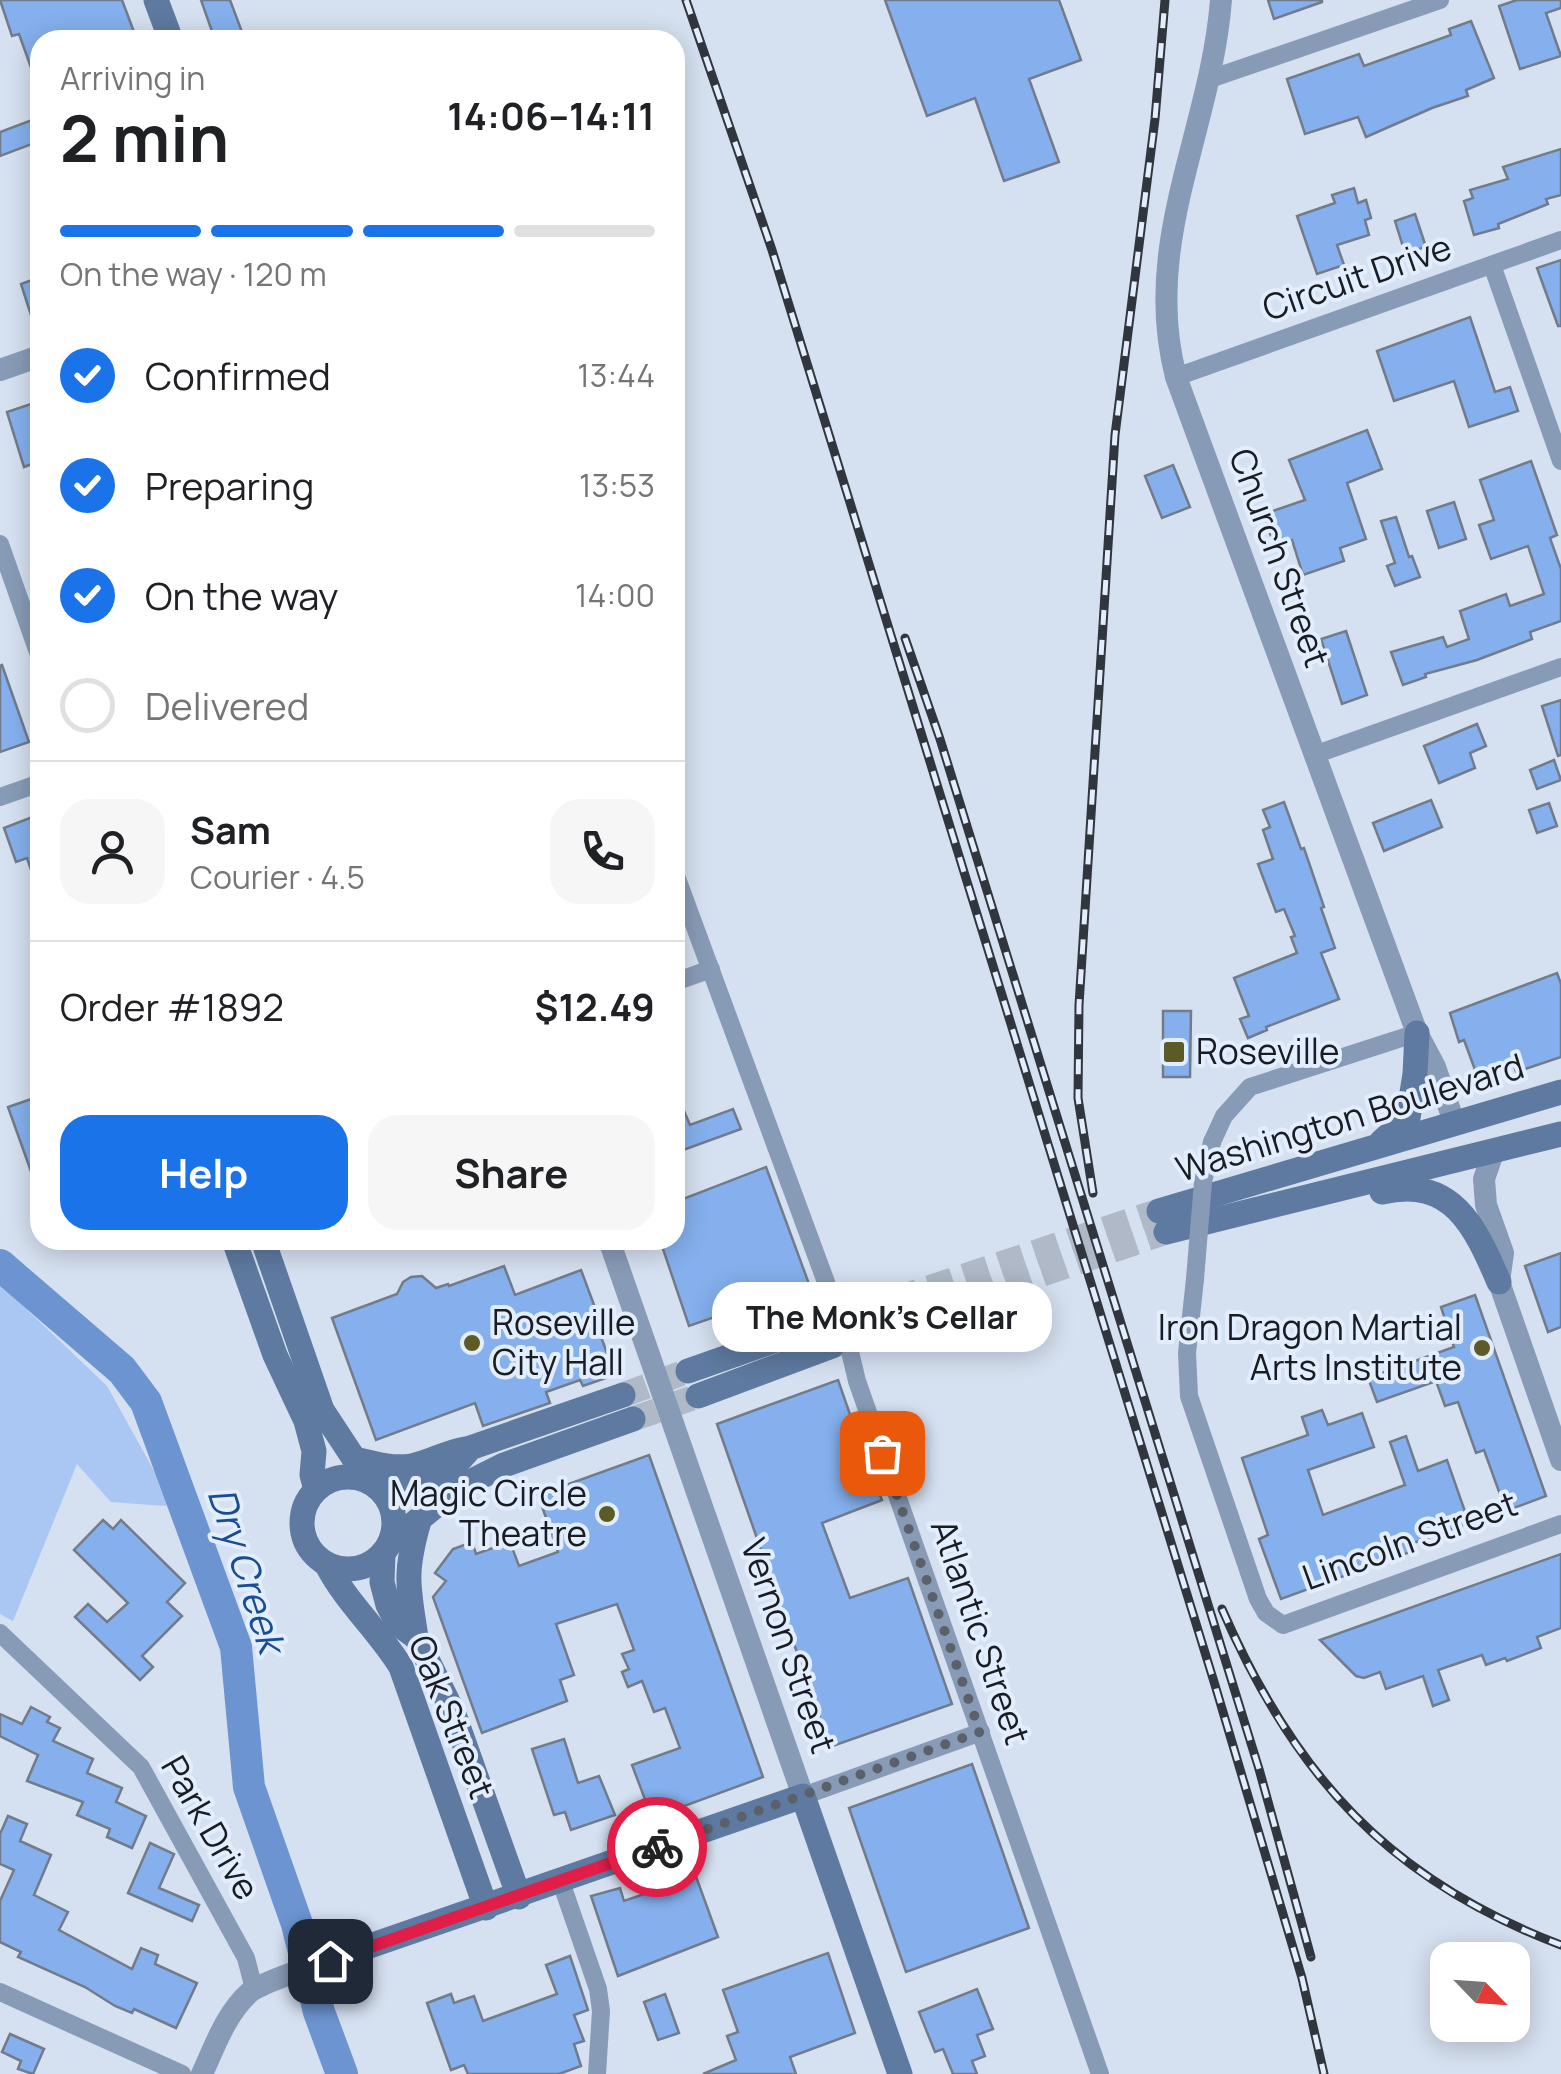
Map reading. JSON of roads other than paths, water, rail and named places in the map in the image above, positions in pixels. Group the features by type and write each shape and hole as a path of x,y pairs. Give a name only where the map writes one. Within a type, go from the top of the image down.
{"main road":[{"path":"156,0 167,30"},
{"path":"1378,1144 1408,1118 1417,1033"},
{"name":"Washington Boulevard","path":"1561,1092 1378,1144 1162,1221 1285,1200 1561,1134"},
{"path":"1285,1200 1316,1208 1400,1188 1428,1190 1448,1200 1469,1222 1499,1282"},
{"path":"238,1250 275,1355 306,1420 314,1451 312,1475 316,1489"},
{"path":"266,1250 322,1410 392,1507 394,1519 386,1548"},
{"path":"688,1371 828,1334 698,1396"},
{"path":"628,1407 456,1489 363,1566 328,1565 309,1549 301,1526 306,1503 316,1489 332,1479 367,1475 384,1466 412,1466 450,1451 628,1407"},
{"path":"367,1475 393,1489 418,1485 456,1466 470,1448"},
{"path":"416,1637 408,1600 408,1560 419,1522"},
{"name":"Oak Street","path":"386,1548 382,1582 388,1606 398,1624 416,1637 464,1737 518,1897"},
{"name":"Oak Street","path":"328,1565 336,1583 386,1642 400,1667 486,1908"},
{"path":"361,1950 803,1796"},
{"name":"Vernon Street","path":"803,1796 900,2074"}],"street":[{"name":"Church Street","path":"1222,0 1217,50 1178,193 1164,286 1164,320 1176,377 1417,1033 1435,1067 1454,1122"},
{"path":"1210,79 1440,0"},
{"name":"Circuit Drive","path":"1176,377 1561,240"},
{"path":"1492,266 1561,461"},
{"path":"0,370 30,360"},
{"path":"0,544 30,630"},
{"path":"1314,756 1561,666"},
{"path":"0,797 30,786"},
{"name":"Atlantic Street","path":"685,900 847,1339 857,1381 1100,2074"},
{"path":"685,978 710,969"},
{"name":"Lincoln Street","path":"1417,1033 1250,1087 1224,1116 1212,1142 1203,1182 1187,1353 1192,1407 1258,1599 1266,1613 1283,1625 1561,1524"},
{"path":"1494,1150 1484,1179 1486,1205 1503,1253 1499,1282 1561,1460"},
{"name":"Vernon Street","path":"612,1250 803,1796"},
{"name":"Park Drive","path":"0,1633 140,1767 261,1986"},
{"path":"803,1796 980,1732"},
{"path":"561,1882 598,1989 597,2074"},
{"path":"202,2074 237,2006 261,1986 361,1950"},
{"path":"0,1992 182,2074"}],"waterway":[{"name":"Dry Creek","path":"0,1265 122,1370 146,1402 236,1647 249,1787 297,1924 319,2012 342,2074"}],"tunnel":[{"path":"824,1323 1159,1211"},
{"path":"832,1346 1166,1232"},
{"path":"623,1395 688,1371"},
{"path":"633,1419 698,1396"}],"railway":[{"path":"686,0 772,250 1215,1685 1302,1978 1324,2074"},
{"path":"1093,1193 1078,1098 1079,1005 1115,435 1155,119 1165,0"},
{"path":"905,638 940,739 1259,1769 1311,1957"},
{"path":"1222,1609 1281,1722 1354,1815 1397,1854 1446,1888 1500,1919 1561,1945"}],"place":[{"name":"Roseville","path":"1174,1052"},
{"name":"Roseville City Hall","path":"472,1343"},
{"name":"Iron Dragon Martial Arts Institute","path":"1482,1348"},
{"name":"The Monk's Cellar","path":"882,1453"},
{"name":"Magic Circle Theatre","path":"607,1514"}]}
